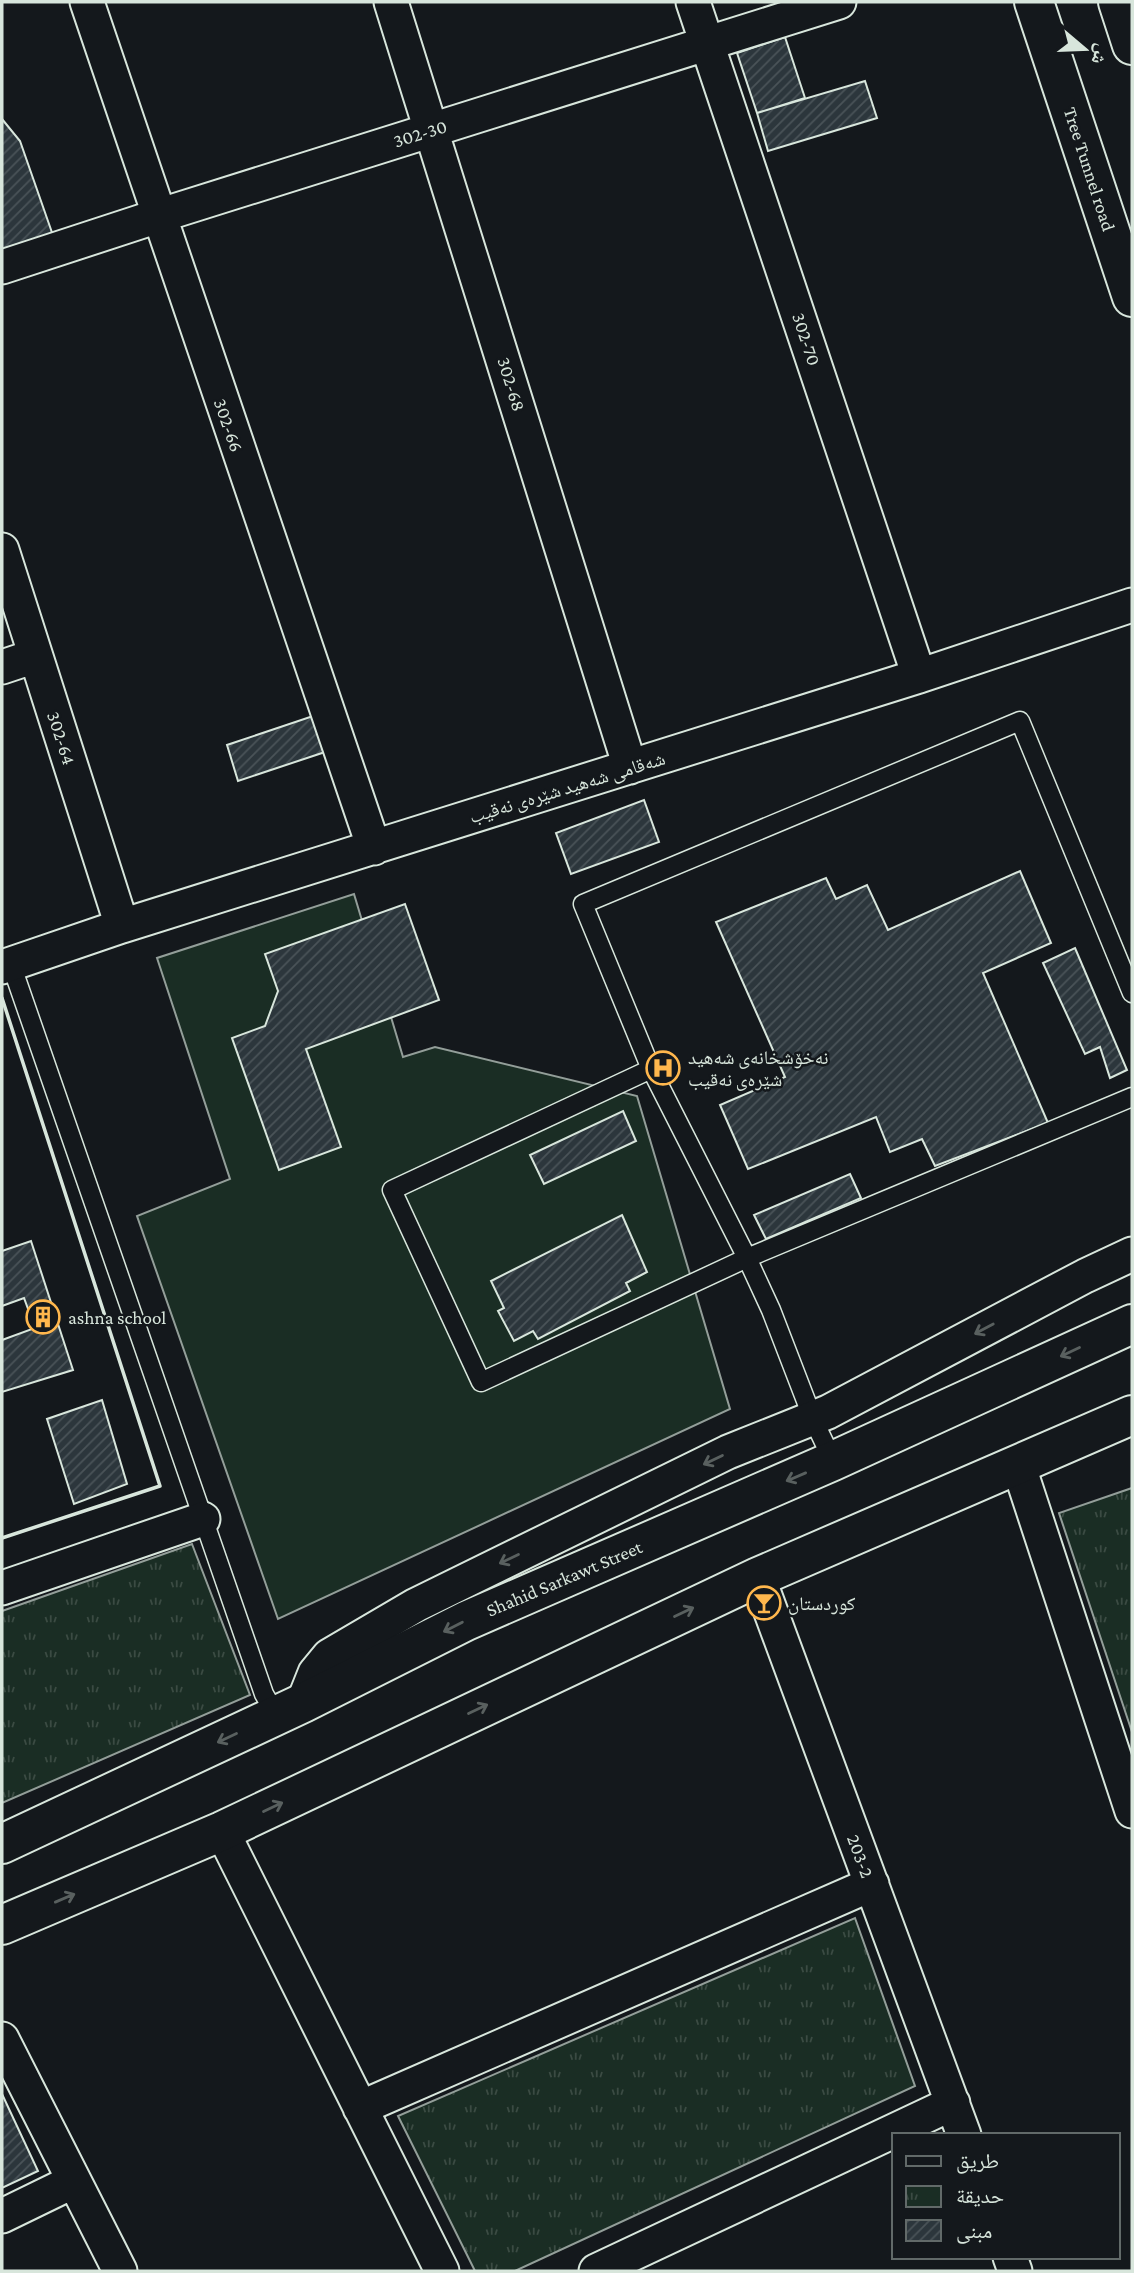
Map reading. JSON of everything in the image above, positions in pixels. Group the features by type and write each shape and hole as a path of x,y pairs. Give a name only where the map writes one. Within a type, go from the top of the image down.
{"main road":[{"name":"Tree Tunnel road","path":"1034,2 1132,297"},
{"name":"Shahid Sarkawt Street","path":"2,1844 290,1709 466,1621 833,1461 1132,1324"},
{"path":"2,1925 222,1831 758,1577 1132,1415"}],"street":[{"name":"302-66","path":"87,2 374,848"},
{"name":"302-68","path":"391,2 433,129 630,767"},
{"name":"302-70","path":"693,2 919,676"},
{"name":"302-30","path":"2,267 839,2"},
{"name":"302-64","path":"2,550 122,926"},
{"name":"شەقامی شەهید شێرەی نەقیب","path":"7,965 122,926 919,676 1132,605"},
{"path":"2,667 36,656"},
{"path":"290,1709 329,1656 416,1605 728,1452 813,1419 1132,1254"},
{"path":"1018,1464 1130,1793"},
{"path":"2,1588 202,1519"},
{"name":"203-2","path":"758,1577 963,2133"},
{"path":"222,1831 442,2271"},
{"path":"360,2108 872,1884"},
{"path":"2,2039 120,2271"},
{"path":"596,2271 953,2103"},
{"path":"2,2216 74,2181"}],"lane":[{"path":"833,1461 747,1258 651,1069 583,904 1020,721 1132,993"},
{"path":"7,965 264,1694 290,1709"},
{"path":"651,1069 392,1190 481,1382 747,1258 1132,1097"}],"green space":[{"path":"354,894 403,1057 435,1047 637,1096 730,1409 278,1619 137,1216 230,1179 157,958"},
{"path":"1132,1488 1132,1732 1059,1513"},
{"path":"192,1544 250,1695 2,1803 2,1611"},
{"path":"855,1918 915,2086 515,2271 475,2271 398,2116"}],"building":[{"path":"785,37 805,98 757,113 737,53"},
{"path":"865,81 877,118 768,151 757,113"},
{"path":"2,119 20,141 56,244 2,260"},
{"path":"319,714 331,750 238,781 227,745"},
{"path":"644,800 659,842 571,874 556,833"},
{"path":"1020,871 1051,943 983,973 1048,1123 935,1166 922,1139 890,1152 876,1117 748,1169 720,1105 785,1077 716,922 826,878 836,899 867,885 888,930"},
{"path":"405,904 439,1000 306,1049 341,1147 279,1170 232,1038 265,1026 278,991 265,954"},
{"path":"1075,948 1127,1070 1110,1078 1100,1047 1085,1054 1043,963"},
{"path":"623,1111 636,1141 544,1184 530,1155"},
{"path":"850,1174 861,1198 766,1239 754,1215"},
{"path":"622,1215 647,1272 626,1283 630,1291 538,1339 533,1331 514,1341 498,1311 504,1308 491,1281"},
{"name":"ashna school","path":"31,1241 73,1370 2,1392 2,1340 35,1328 24,1298 2,1306 2,1251"},
{"path":"102,1400 127,1484 74,1504 47,1419"},
{"path":"2,2094 38,2171 2,2188"}],"wall":[{"path":"2,998 160,1486 2,1538"}],"place":[{"name":"نەخۆشخانەی شەهید شێرەی نەقیب","path":"663,1068"},
{"name":"ashna school","path":"43,1317"},
{"name":"كوردستان","path":"764,1603"}]}
